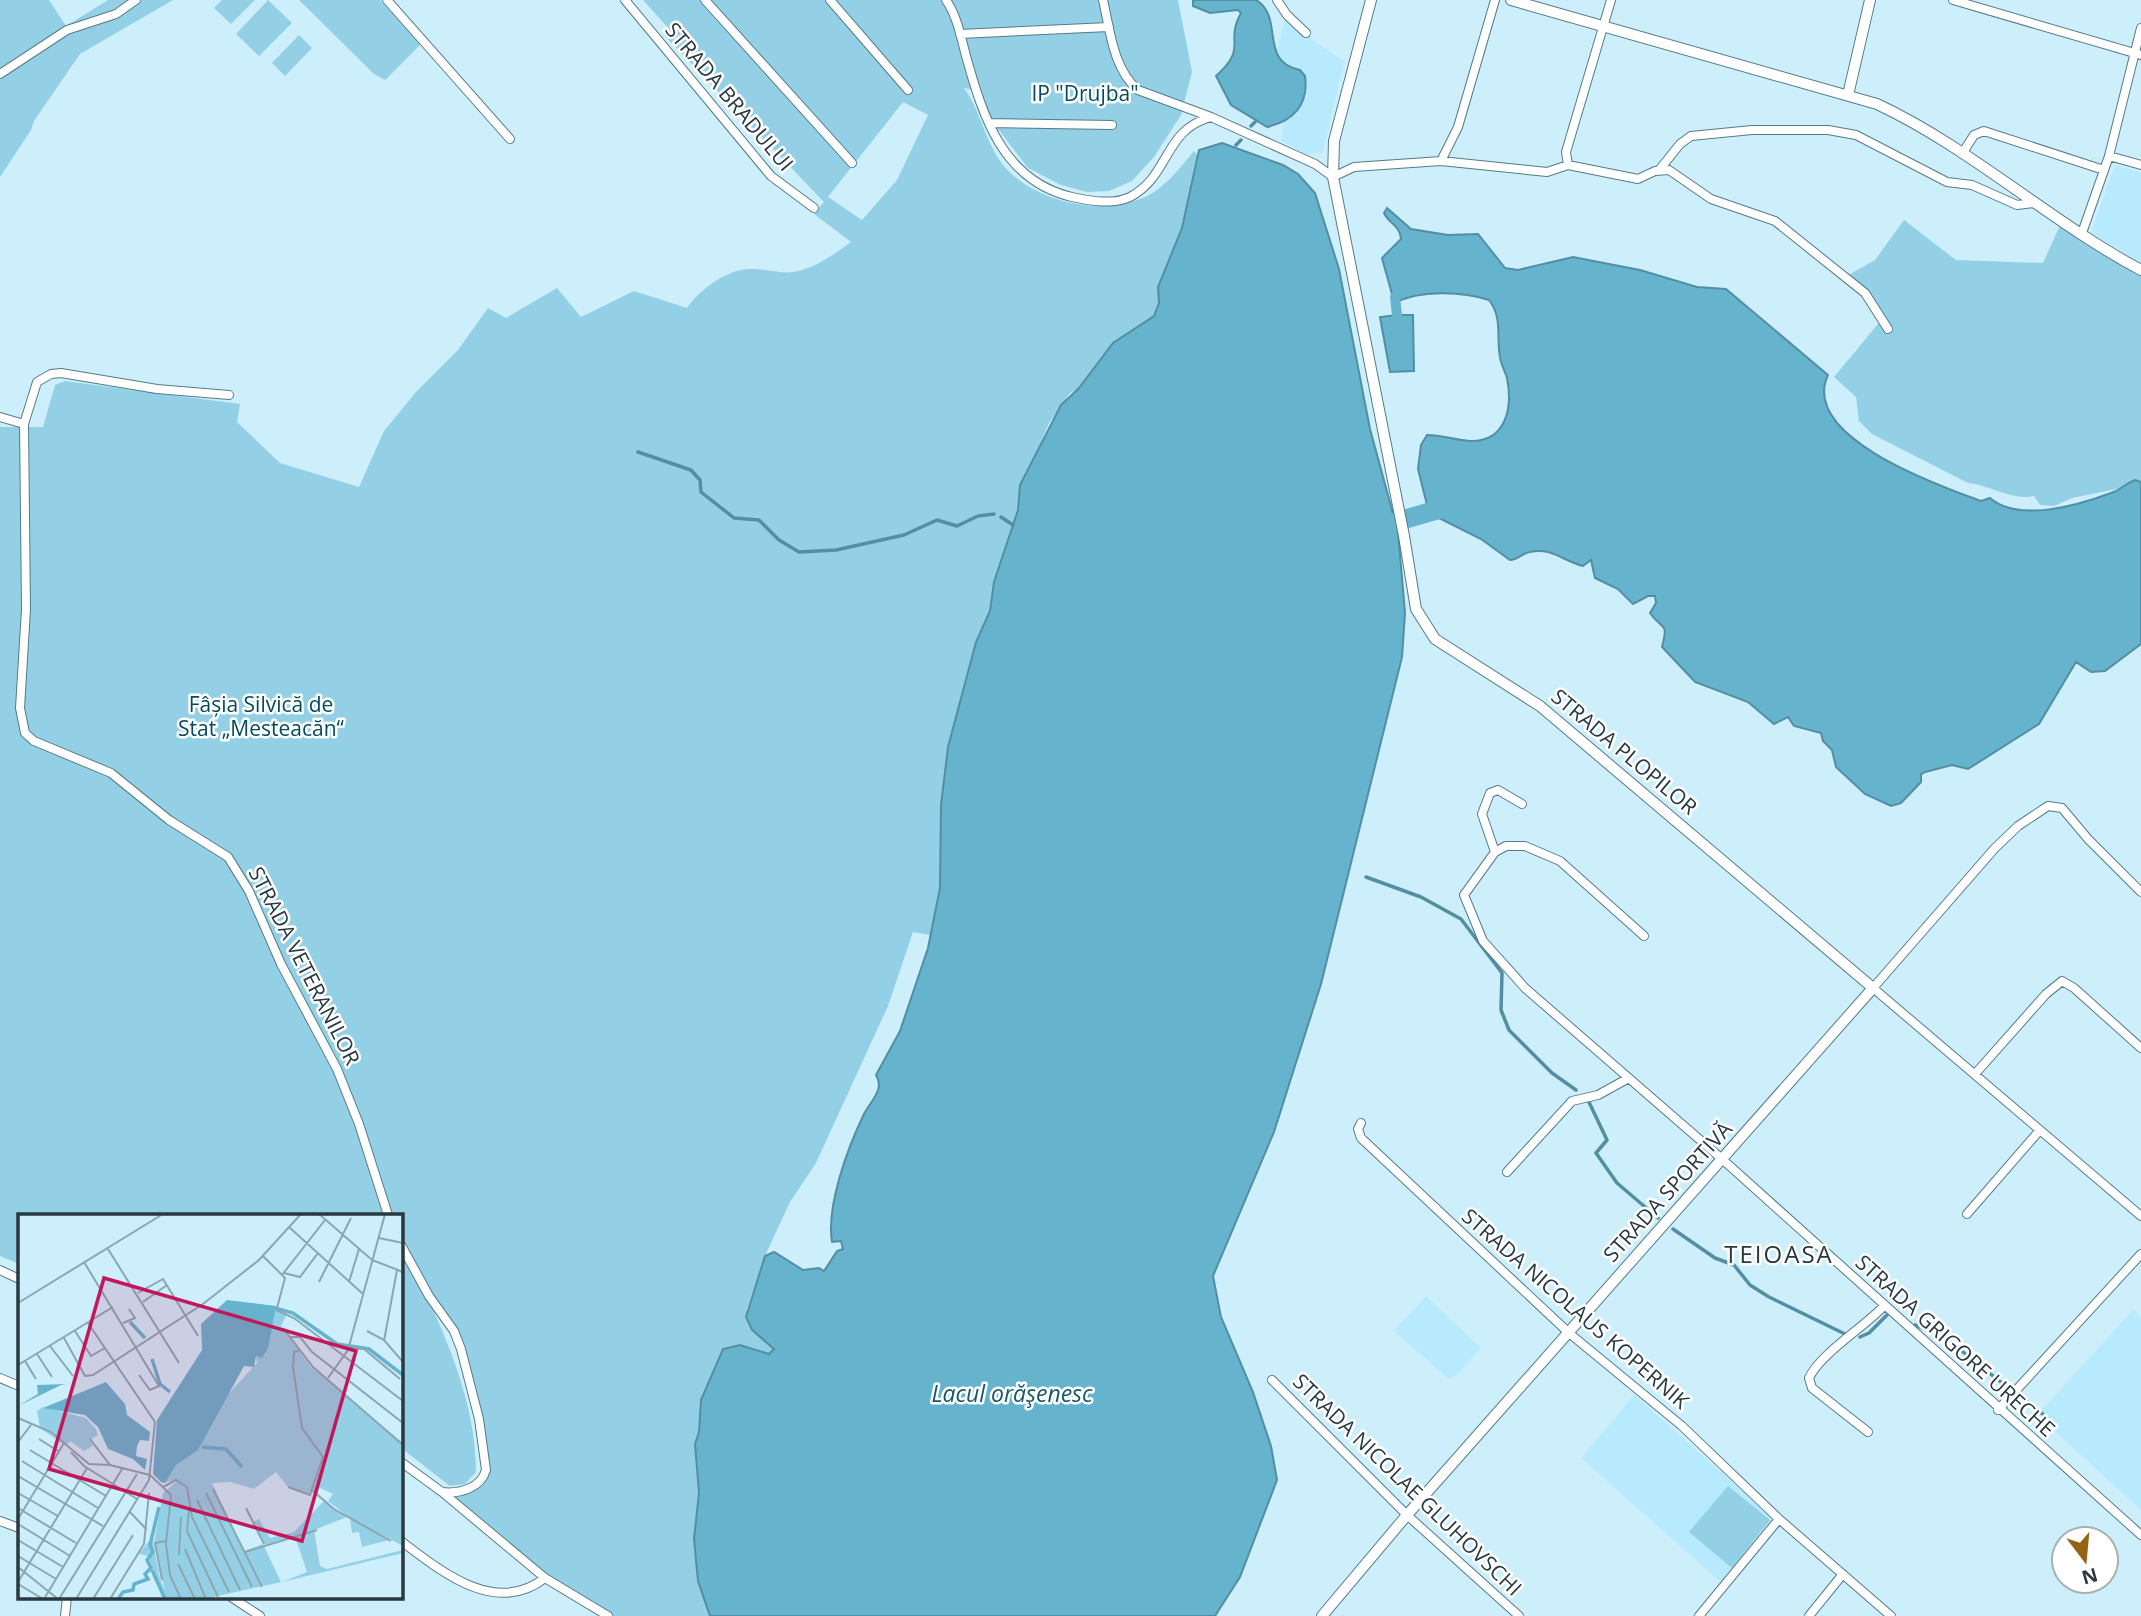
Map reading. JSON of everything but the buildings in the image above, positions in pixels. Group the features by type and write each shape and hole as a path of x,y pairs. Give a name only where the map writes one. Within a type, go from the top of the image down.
{"street":[{"path":"0,74 67,30 116,14 136,0"},
{"path":"387,0 510,139"},
{"name":"STRADA BRADULUI","path":"625,0 771,176 814,208"},
{"path":"705,0 852,163"},
{"path":"830,0 908,90"},
{"path":"1103,0 1119,65 1128,82 1154,98 1211,117 1315,164 1333,177 1354,167 1441,161 1547,172 1568,165 1638,179 1660,169 1691,136 1752,130 1828,130 1856,135 1947,182 1972,186 2017,205 2034,203"},
{"path":"1277,0 1294,24 1306,33"},
{"name":"STRADA PLOPILOR","path":"1371,0 1334,141 1333,177 1404,536 1412,590 1416,609 1428,632 1540,706 2141,1216"},
{"path":"1441,161 1458,127 1495,0"},
{"path":"1511,0 1604,24 1848,95 1903,117 2141,270"},
{"path":"1568,165 1566,152 1611,0"},
{"path":"1848,95 1871,0"},
{"path":"1953,0 2137,54"},
{"path":"949,2 989,123 1002,152 1029,178 1059,193 1102,202 1121,201 1141,190 1156,176 1185,128 1211,117"},
{"path":"960,34 1110,27"},
{"path":"2082,233 2109,156 2137,54 2141,28"},
{"path":"989,123 1112,125"},
{"path":"1962,154 1974,135 1990,132 2104,170"},
{"path":"2109,156 2141,165"},
{"path":"1660,169 1674,172 1711,199 1775,221 1866,293 1888,330"},
{"name":"STRADA VETERANILOR","path":"229,395 51,373 37,382 32,390 24,424 26,609 20,708 25,733 40,744 111,773 169,820 228,858 249,891 281,964 337,1069 359,1124 388,1214"},
{"path":"0,417 24,424"},
{"path":"1522,804 1499,790 1490,793 1482,814 1495,852 1512,845 1532,848 1560,861 1644,936"},
{"name":"STRADA SPORTIVĂ","path":"1322,1616 1406,1515 1995,848 2028,819 2054,805 2066,811 2088,839 2141,892"},
{"name":"STRADA GRIGORE URECHE","path":"1495,852 1464,895 1483,941 1525,988 1722,1159 1998,1410 2141,1535"},
{"path":"1975,1074 2046,994 2062,981 2074,988 2141,1048"},
{"path":"1507,1172 1572,1101 1598,1095 1627,1079"},
{"name":"STRADA NICOLAUS KOPERNIK","path":"1361,1123 1358,1133 1366,1144 1569,1333 1682,1426 1779,1519 1891,1616"},
{"path":"1967,1214 2040,1130"},
{"path":"402,1247 429,1296 454,1331 479,1419 486,1469 484,1477 465,1490 442,1492"},
{"path":"1998,1410 2141,1254"},
{"path":"0,1270 18,1279"},
{"path":"1868,1432 1812,1388 1809,1378 1824,1359 1857,1333 1884,1306"},
{"path":"0,1378 18,1386"},
{"name":"STRADA NICOLAE GLUHOVSCHI","path":"1272,1380 1406,1515 1519,1616"},
{"path":"402,1463 442,1492 545,1577 608,1616"},
{"path":"1699,1616 1779,1519"},
{"path":"0,1521 18,1528"},
{"path":"402,1542 459,1588 491,1601 521,1599 545,1577"},
{"path":"1809,1616 1843,1574"},
{"path":"65,1616 67,1598"},
{"path":"233,1598 260,1616"}],"shaded area":[{"path":"1285,20 1344,62 1323,153 1306,154 1281,141 1284,114 1270,73"},
{"path":"2115,165 2141,173 2141,263 2091,232"},
{"path":"1426,1296 1481,1348 1457,1375 1449,1379 1394,1331"},
{"path":"2133,1310 2141,1317 2141,1510 2037,1415"},
{"path":"1634,1395 1773,1518 1722,1583 1581,1458"}],"green space":[{"path":"0,0 49,0 66,26 108,0 173,0 80,54 0,177"},
{"path":"222,0 255,0 231,24 214,8"},
{"path":"268,0 292,23 259,56 236,34"},
{"path":"299,0 380,0 421,44 385,80 374,74"},
{"path":"643,0 1178,0 1192,72 1181,115 1154,157 1132,181 1109,191 1087,192 1061,185 1028,168 998,129 988,130 973,90 964,88 1003,165 1016,178 1032,188 1068,202 1107,206 1143,198 1164,184 1194,151 1198,156 1182,228 1158,286 1159,303 1154,316 1113,343 1079,388 1070,393 1049,423 1018,496 1018,510 994,582 990,611 976,642 948,747 941,805 940,888 930,935 913,932 888,1006 816,1163 790,1202 765,1256 747,1309 774,1349 769,1354 740,1345 723,1349 715,1616 605,1616 545,1578 442,1492 458,1492 484,1477 482,1441 454,1331 418,1278 458,1372 471,1421 476,1472 465,1484 450,1486 402,1449 402,1214 18,1214 18,1264 0,1256 0,427 43,427 55,385 65,381 240,404 237,422 280,463 359,487 384,431 416,392 458,350 488,308 506,318 557,288 581,317 634,291 687,308 706,288 732,273 750,269 788,272 809,268 851,242 814,214 824,202 663,34 669,29","holes":["903,102 928,115 897,180 862,220 828,197"]},
{"path":"299,35 312,48 285,76 272,63"},
{"path":"1904,220 1956,260 2043,263 2062,221 2141,268 2141,484 2072,498 2054,506 2040,505 2034,496 2009,495 1968,483 1872,434 1859,421 1856,397 1834,377 1883,318 1845,277 1875,260"},
{"path":"1728,1486 1770,1520 1732,1568 1689,1532"}],"water":[{"path":"1193,0 1256,0 1264,8 1269,17 1279,58 1305,76 1302,103 1292,116 1267,127 1231,105 1216,76 1226,66 1234,51 1236,23 1241,13 1238,10 1210,13 1193,6"},
{"name":"Lacul orăşenesc","path":"1222,143 1283,165 1298,174 1315,193 1339,269 1370,429 1398,532 1405,613 1402,657 1321,984 1274,1132 1213,1276 1221,1317 1253,1392 1271,1446 1277,1480 1240,1577 1215,1616 710,1616 698,1581 694,1539 699,1493 695,1444 699,1432 701,1400 723,1349 740,1345 769,1354 774,1349 752,1330 746,1317 765,1256 774,1252 803,1270 819,1268 824,1271 837,1251 843,1249 841,1241 832,1242 835,1194 851,1143 878,1090 876,1075 900,1031 928,948 940,888 941,805 948,747 976,642 990,611 994,582 1018,510 1020,485 1061,405 1079,388 1113,343 1154,316 1159,303 1158,287 1182,228 1199,150"},
{"path":"1387,208 1411,229 1448,235 1478,234 1505,268 1518,270 1573,257 1640,270 1697,287 1726,289 1828,375 1825,398 1834,419 1853,438 1878,456 1907,471 1981,501 1990,498 2002,505 2033,511 2098,498 2135,480 2141,482 2141,644 2105,671 2091,672 2076,662 2039,724 1968,769 1952,765 1925,772 1921,774 1921,782 1901,803 1891,806 1865,794 1836,767 1832,750 1823,741 1821,733 1794,726 1788,717 1774,724 1748,702 1695,682 1662,647 1664,629 1650,613 1656,603 1655,596 1648,596 1633,604 1618,589 1595,578 1591,560 1583,566 1551,553 1537,551 1510,560 1481,539 1429,513 1418,469 1421,445 1427,435 1470,441 1492,436 1504,421 1509,389 1501,363 1496,314 1489,300 1441,293 1416,296 1394,303 1382,258 1401,239 1399,231 1384,213"},
{"path":"1413,315 1414,371 1390,372 1380,317"}],"waterway":[{"path":"1251,126 1255,122"},
{"path":"1236,145 1241,140"},
{"path":"1395,297 1397,315"},
{"path":"638,452 691,470 700,480 701,492 734,518 759,520 779,540 799,552 836,550 904,535 937,520 957,526 978,516 994,514"},
{"path":"1384,531 1395,522 1454,505"},
{"path":"1001,517 1013,525"},
{"path":"1366,877 1421,897 1461,919 1502,973 1501,1010 1509,1030 1552,1073 1576,1090"},
{"path":"1587,1098 1607,1140 1596,1153 1617,1183 1658,1218"},
{"path":"1673,1229 1715,1258 1734,1265 1750,1285 1769,1297 1845,1334"},
{"path":"1860,1337 1869,1333 1887,1315"},
{"path":"1915,1325 1943,1336 2007,1387"},
{"path":"2016,1393 2049,1419"}],"district":[{"name":"TEIOASA","path":"1779,1255"}],"park label":[{"name":"IP \"Drujba\"","path":"1085,94"},
{"name":"Fâșia Silvică de Stat „Mesteacăn“","path":"261,717"}]}
